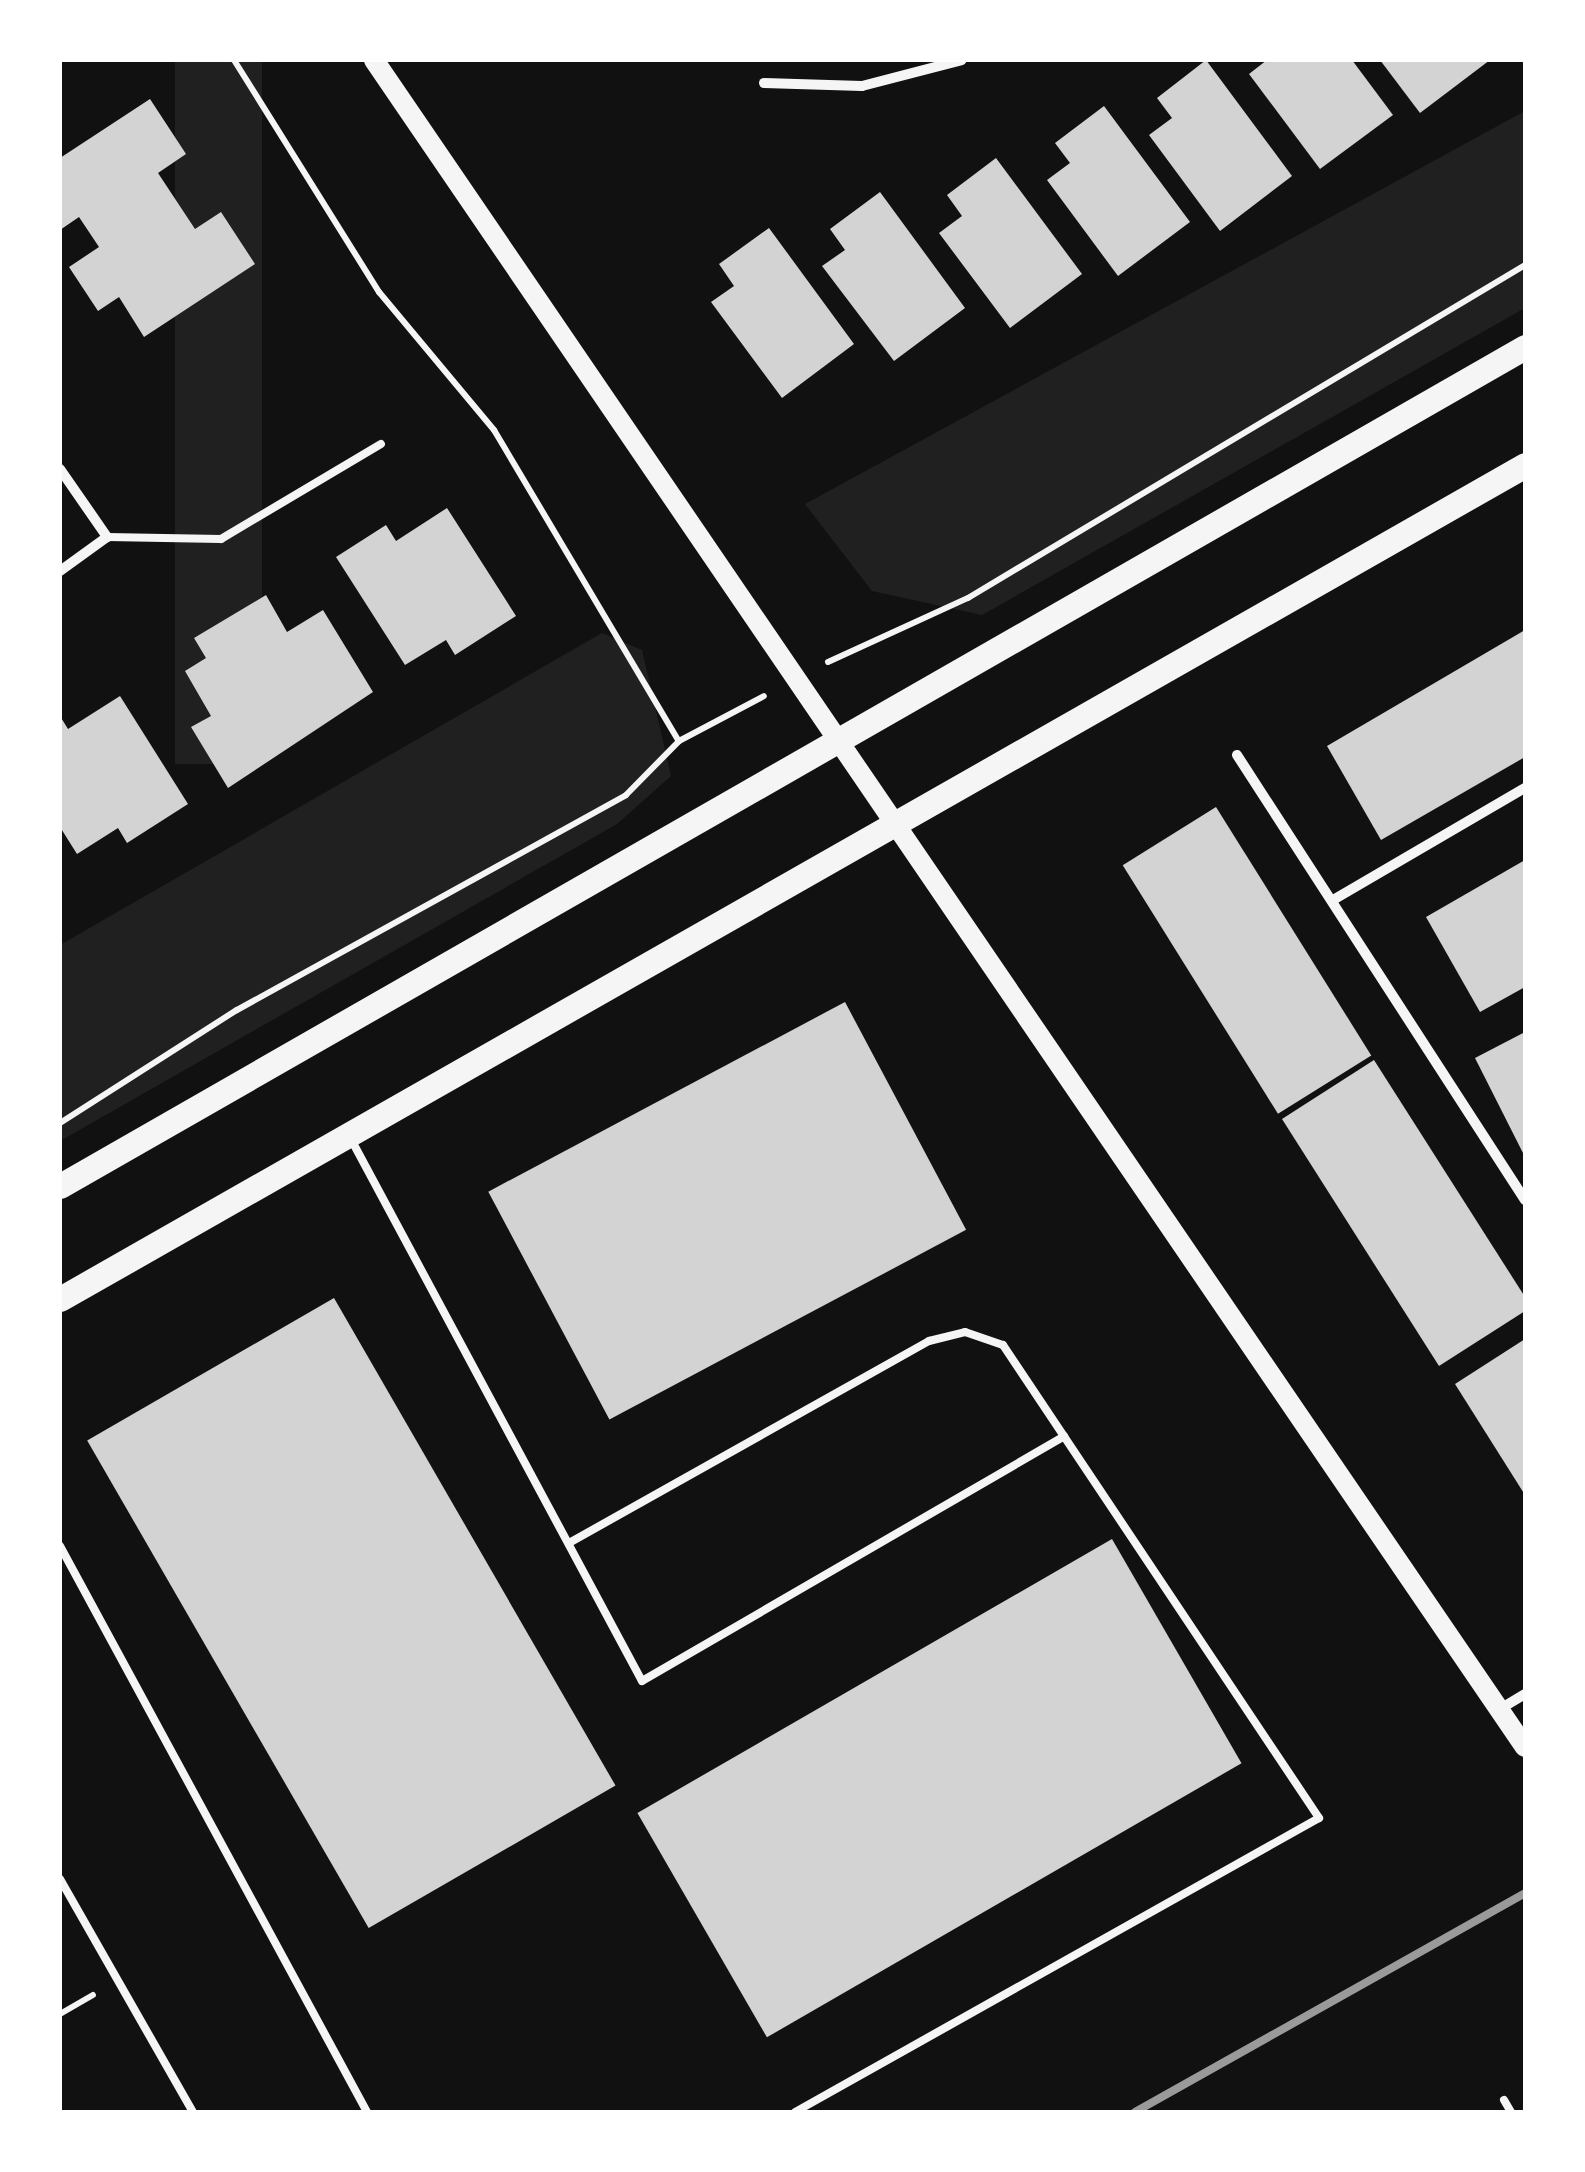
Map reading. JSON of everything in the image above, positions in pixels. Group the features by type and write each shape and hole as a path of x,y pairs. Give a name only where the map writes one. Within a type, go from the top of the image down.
{"main road":[{"path":"374,60 836,737 900,820 1525,1746"},
{"path":"60,1186 836,737 1525,346"},
{"path":"60,1299 1525,465"}],"street":[{"path":"764,83 862,86 962,60"},
{"path":"60,468 107,537 60,571"},
{"path":"1237,754 1525,1200"},
{"path":"1333,900 1525,788"},
{"path":"1500,1709 1525,1694"}],"lane":[{"path":"107,537 221,538 381,444"},
{"path":"348,1134 642,1680 1064,1436"},
{"path":"569,1543 928,1342 965,1332 1002,1345 1319,1818 794,2112"},
{"path":"60,1546 368,2112"},
{"path":"60,1879 193,2112"},
{"path":"1504,2100 1511,2112"}],"path":[{"path":"60,1123 237,1010 626,795 679,741 494,430 379,292 234,60"},
{"path":"906,621 968,598 1525,266"}],"shaded area":[{"path":"175,60 262,60 262,764 175,764"},
{"path":"1525,111 1525,308 982,615 872,591 805,504"},
{"path":"602,633 642,650 671,776 617,824 60,1141 60,945"}],"building":[{"path":"1206,60 1292,176 1220,231 1149,135 1172,118 1157,98"},
{"path":"1267,60 1352,60 1393,115 1320,169 1249,74"},
{"path":"1380,60 1490,60 1420,113"},
{"path":"150,99 186,154 158,173 195,229 221,212 255,264 144,337 119,297 98,311 69,267 99,247 79,217 60,230 60,158"},
{"path":"1104,106 1190,222 1118,276 1047,180 1070,163 1055,143"},
{"path":"996,158 1082,274 1010,328 939,233 962,216 947,195"},
{"path":"880,192 965,308 894,361 822,266 845,250 830,229"},
{"path":"769,228 854,344 782,398 711,302 734,286 719,264"},
{"path":"447,508 516,616 455,655 446,640 405,665 336,557 386,525 396,541"},
{"path":"266,595 287,632 323,610 373,692 228,788 191,727 211,716 185,671 206,658 194,638"},
{"path":"1525,630 1525,757 1381,840 1327,746"},
{"path":"120,696 188,804 127,843 118,828 77,854 60,827 60,716 68,729"},
{"path":"1216,807 1371,1055 1278,1114 1123,865"},
{"path":"1525,860 1525,987 1480,1012 1426,917"},
{"path":"845,1002 966,1230 609,1419 488,1192"},
{"path":"1525,1032 1525,1157 1475,1058"},
{"path":"1374,1060 1525,1297 1525,1311 1439,1366 1282,1119"},
{"path":"334,1298 616,1786 369,1928 87,1440"},
{"path":"1525,1339 1525,1495 1455,1384"},
{"path":"1112,1539 1242,1763 767,2037 637,1813"}],"railway":[{"path":"1135,2112 1525,1893"}]}
